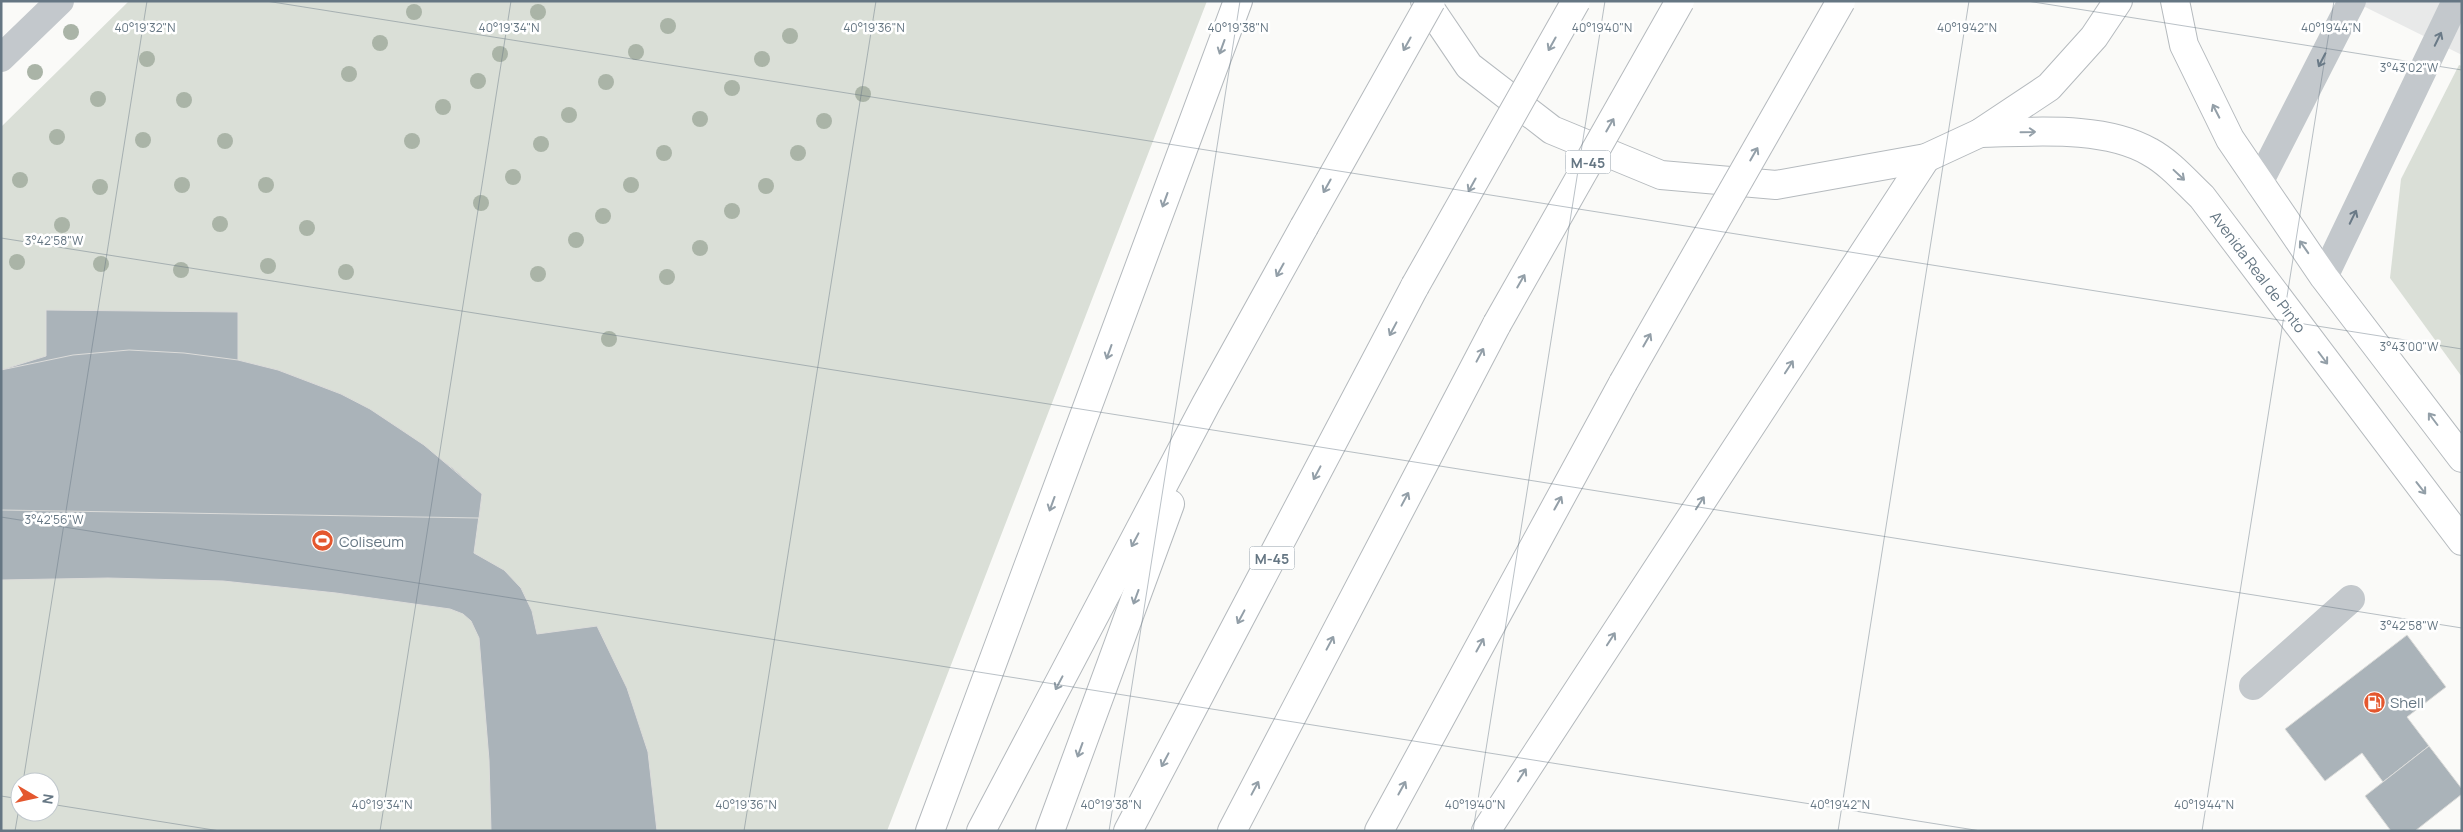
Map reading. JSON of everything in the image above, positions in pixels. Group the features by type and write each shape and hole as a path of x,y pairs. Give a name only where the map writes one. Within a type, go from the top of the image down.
{"main road":[{"path":"930,831 1238,1"},
{"path":"1425,1 1469,66 1552,130 1661,175 1776,185 1926,158 1980,133 2048,86 2094,38 2118,1"},
{"path":"981,831 1206,404 1431,1"},
{"name":"M-45","path":"1128,831 1415,286 1576,1"},
{"name":"M-45","path":"1232,831 1497,324 1680,1"},
{"path":"1378,831 1623,383 1841,1"},
{"path":"2175,1 2184,45 2230,139 2324,277 2462,458"},
{"name":"Avenida Real de Pinto","path":"1980,133 2089,134 2128,141 2151,152 2177,173 2202,197 2462,541"},
{"path":"1486,831 1926,158"},
{"path":"1050,831 1206,404"}],"street":[{"path":"1,58 60,1"},
{"path":"2259,183 2352,1"},
{"path":"2324,277 2456,1"},
{"path":"2253,686 2350,599"}],"shaded area":[{"path":"129,1 1207,1 887,831 1,831 1,127"},
{"path":"2353,1 2462,1 2462,55"},
{"path":"2459,65 2462,66 2462,377 2390,278 2401,179"}],"building":[{"path":"46,310 238,312 238,360 278,370 341,394 399,428 454,469 482,494 474,553 504,570 521,588 532,611 537,634 597,626 627,688 648,752 657,831 491,831 489,760 479,638 471,621 463,614 450,609 336,593 223,581 108,578 1,580 1,370 46,356"},
{"path":"129,350 184,353 238,360 278,370 341,394 370,409 424,445 482,494 479,518 1,510 1,370 73,355"},
{"name":"Shell","path":"2407,635 2446,687 2407,717 2429,746 2383,782 2362,753 2325,781 2285,729"},
{"path":"2429,746 2462,789 2462,794 2415,831 2391,831 2365,796"}],"place":[{"name":"Coliseum","path":"323,541"},
{"name":"Shell","path":"2374,702"}]}
